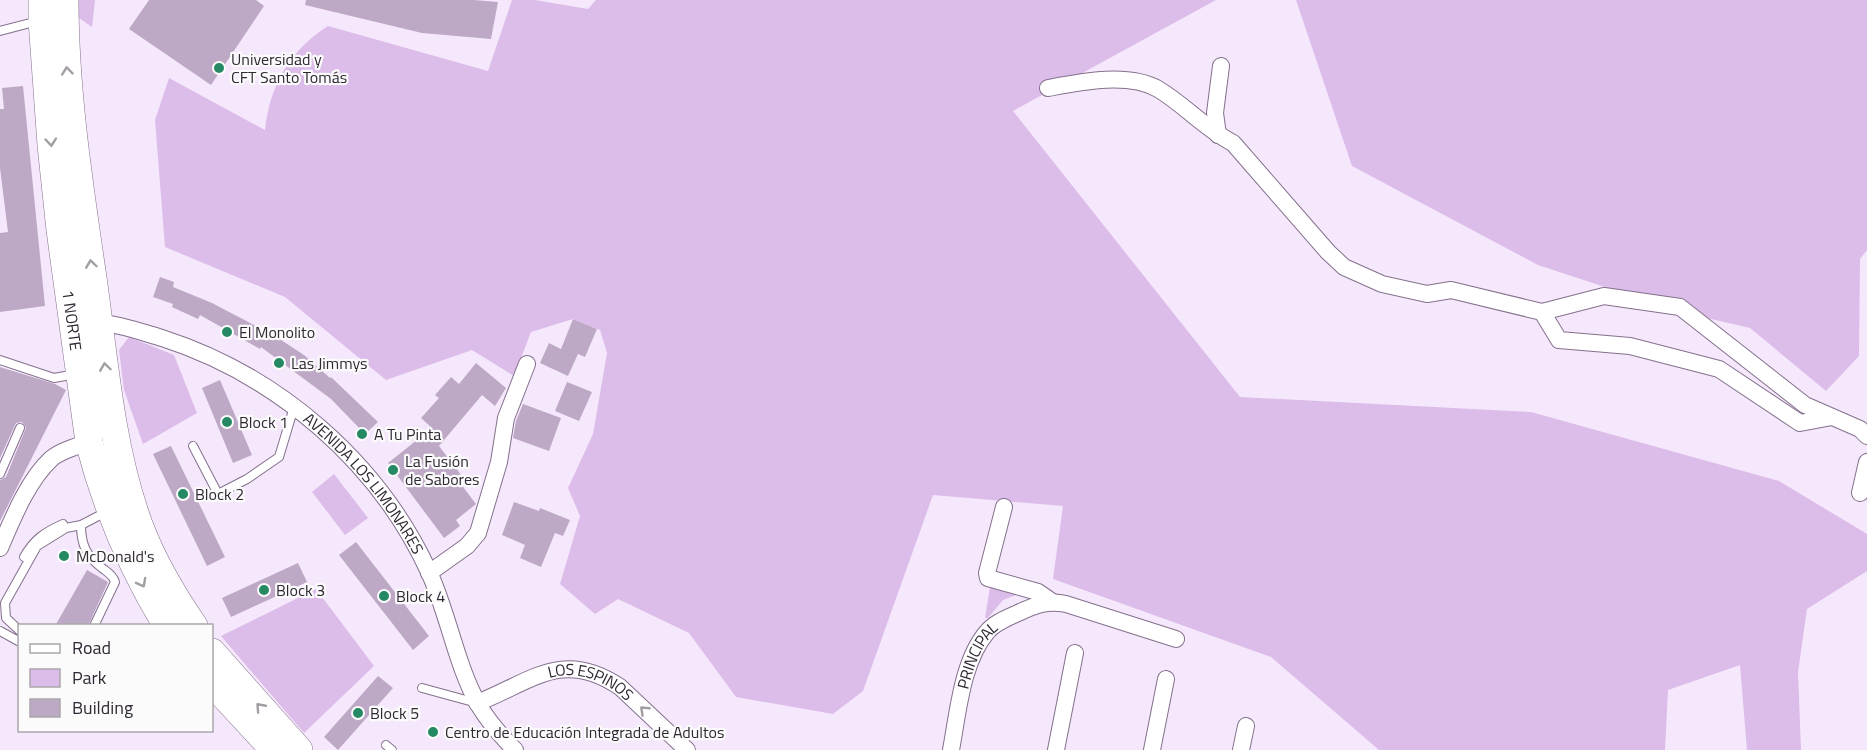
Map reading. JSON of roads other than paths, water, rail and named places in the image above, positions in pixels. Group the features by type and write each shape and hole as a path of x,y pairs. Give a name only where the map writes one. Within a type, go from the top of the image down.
{"main road":[{"name":"1 NORTE","path":"65,0 65,47 71,106 118,453 122,512 132,565 166,624"},
{"name":"1 NORTE","path":"42,10 52,155 89,441 122,512"},
{"path":"122,512 193,624"},
{"path":"213,653 299,750"},
{"path":"213,684 274,750"}],"street":[{"path":"1218,135 1215,113 1221,66"},
{"path":"1048,88 1087,81 1124,80 1156,88 1218,135 1233,143 1328,252 1344,267 1355,273 1382,284 1426,294 1451,290 1542,312 1604,296 1680,307 1805,405 1860,429 1867,436"},
{"path":"1542,312 1559,340 1630,346 1719,369 1800,423 1832,417"},
{"name":"AVENIDA LOS LIMONARES","path":"72,321 122,326 187,346 241,371 282,396 344,450 367,476 401,522 429,573 477,703 496,731 515,750"},
{"path":"429,573 467,546 478,533 500,462 506,418 527,364"},
{"path":"0,548 35,476 52,458 65,449 89,441 112,412"},
{"path":"1860,493 1867,462"},
{"path":"1004,507 987,573 988,578 1038,592 1051,601 1176,639"},
{"name":"PRINCIPAL","path":"951,750 973,651 988,630 1006,618 1051,601"},
{"path":"1056,750 1075,653"},
{"name":"LOS ESPINOS","path":"477,703 542,673 560,669 584,671 597,674 620,687 687,750"},
{"path":"1152,750 1166,679"},
{"path":"1241,750 1246,726"}],"lane":[{"path":"0,31 42,10"},
{"path":"0,360 54,378 79,373"},
{"path":"193,446 218,494 248,478 279,457 295,407"},
{"path":"0,474 20,428"},
{"path":"18,629 6,618 5,603 30,556 38,546 66,528 122,512"},
{"path":"0,600 31,544 45,532 65,523 81,525"},
{"path":"81,525 81,542 87,554 114,577 116,582 94,624"},
{"path":"0,631 18,641"},
{"path":"422,688 477,703"}],"place":[{"name":"Universidad y CFT Santo Tomás","path":"219,68"},
{"name":"El Monolito","path":"227,332"},
{"name":"Las Jimmys","path":"279,363"},
{"name":"Block 1","path":"227,422"},
{"name":"A Tu Pinta","path":"362,434"},
{"name":"La Fusión de Sabores","path":"393,470"},
{"name":"Block 2","path":"183,494"},
{"name":"McDonald's","path":"64,556"},
{"name":"Block 3","path":"264,590"},
{"name":"Block 4","path":"384,596"},
{"name":"Block 5","path":"358,713"},
{"name":"Centro de Educación Integrada de Adultos","path":"433,732"}]}
